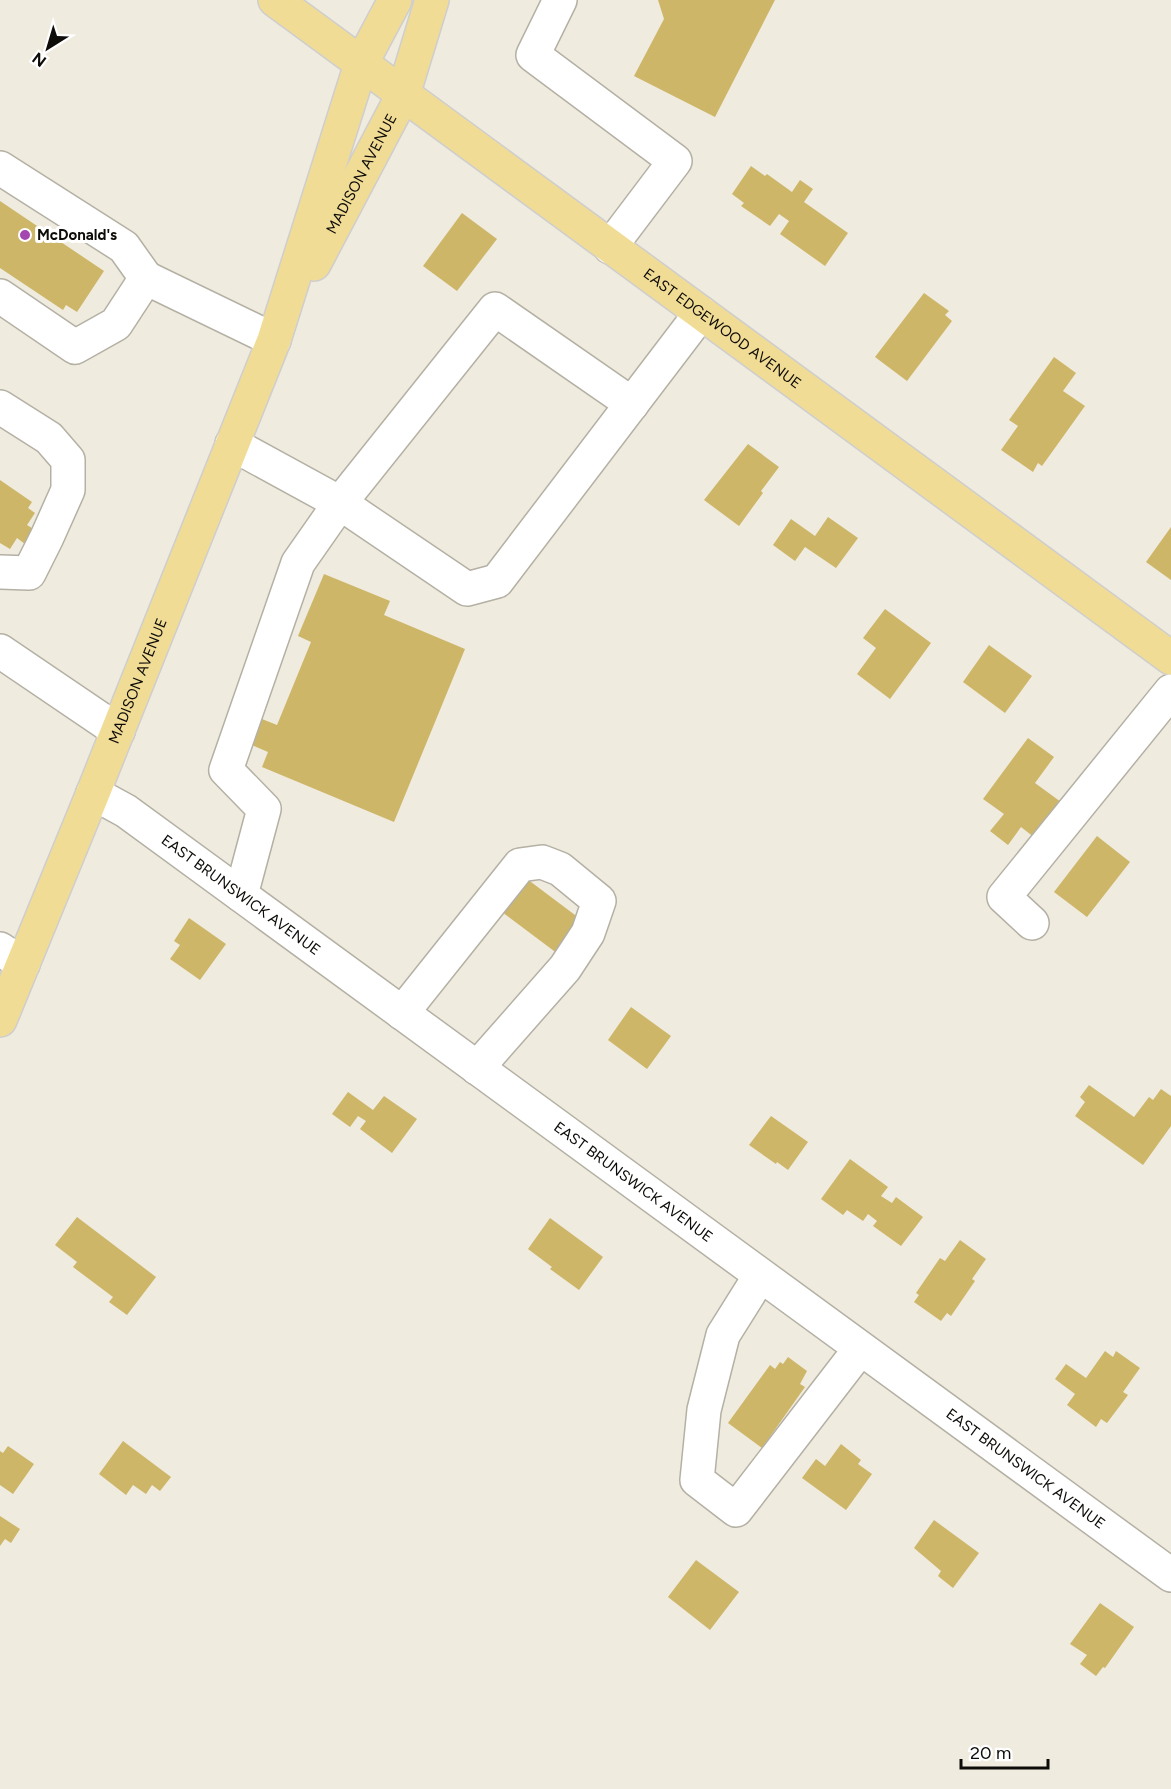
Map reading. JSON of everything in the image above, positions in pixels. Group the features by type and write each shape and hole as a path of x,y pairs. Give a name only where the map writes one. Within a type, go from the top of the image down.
{"main road":[{"name":"MADISON AVENUE","path":"0,1020 12,956 93,793 118,731 274,340 361,64 395,0"},
{"name":"MADISON AVENUE","path":"274,340 403,95 432,0"},
{"name":"EAST EDGEWOOD AVENUE","path":"278,1 1171,658"}],"street":[{"path":"560,0 533,56 675,161 610,246"},
{"path":"0,168 124,247 146,278 274,340"},
{"path":"75,347 116,324 146,278"},
{"path":"0,281 43,310 75,347"},
{"path":"0,297 75,347"},
{"path":"241,895 264,809 226,770 298,563 340,503 495,309 632,404"},
{"path":"232,444 340,503 467,589 497,581 701,313"},
{"path":"0,407 49,438 68,460 68,490 29,573 0,572"},
{"path":"0,651 118,731"},
{"path":"1032,923 1004,897 1171,691"},
{"name":"EAST BRUNSWICK AVENUE","path":"93,793 126,811 1171,1575"},
{"path":"402,1013 520,865 542,862 560,869 599,901 588,933 565,968 477,1068"},
{"path":"760,1276 723,1335 704,1410 698,1468 697,1480 736,1509 860,1349"}],"building":[{"path":"658,0 775,0 715,117 634,76 664,19"},
{"path":"751,166 765,176 767,174 792,192 800,180 813,189 804,202 848,233 825,266 780,234 789,221 779,214 770,226 741,206 744,203 732,194"},
{"name":"McDonald's","path":"0,201 104,271 77,312 66,305 63,310 0,268"},
{"path":"462,213 497,239 457,291 423,266"},
{"path":"924,293 949,311 945,315 952,321 907,381 875,357"},
{"path":"1054,357 1076,373 1063,391 1085,406 1042,466 1038,463 1033,472 1001,450 1018,426 1009,420"},
{"path":"748,444 779,467 739,526 704,500"},
{"path":"0,480 32,502 28,508 35,513 27,525 35,530 25,544 17,538 10,549 0,543"},
{"path":"828,517 858,538 836,568 805,547 795,561 773,545 791,519 815,536"},
{"path":"1171,527 1171,580 1146,562"},
{"path":"324,574 390,601 384,615 465,649 394,822 262,767 268,752 252,745 262,719 277,725 311,642 298,636"},
{"path":"885,609 931,643 890,699 857,674 876,648 863,638"},
{"path":"989,645 1032,676 1005,713 963,682"},
{"path":"1028,738 1054,757 1035,783 1061,802 1035,838 1021,827 1008,845 990,831 1004,814 983,799"},
{"path":"1097,836 1130,862 1087,917 1054,892"},
{"path":"527,879 583,921 558,954 502,912"},
{"path":"189,918 226,944 200,980 170,959 180,945 174,941"},
{"path":"631,1007 671,1036 647,1069 608,1040"},
{"path":"1089,1085 1134,1117 1149,1097 1153,1100 1161,1089 1171,1096 1171,1126 1143,1165 1075,1116 1085,1102 1080,1097"},
{"path":"348,1092 373,1110 384,1096 417,1119 392,1153 360,1129 366,1121 358,1116 350,1127 332,1114"},
{"path":"771,1116 808,1142 788,1170 749,1145"},
{"path":"850,1159 888,1187 881,1196 892,1203 896,1197 923,1217 901,1246 873,1226 877,1221 868,1214 863,1221 847,1210 843,1215 821,1199"},
{"path":"77,1217 156,1277 127,1315 109,1302 113,1297 73,1267 77,1262 55,1245"},
{"path":"550,1218 603,1257 579,1290 550,1269 552,1267 528,1249"},
{"path":"960,1240 986,1259 972,1279 975,1281 951,1316 947,1313 941,1321 914,1302 919,1295 916,1293 940,1258 945,1261"},
{"path":"1105,1351 1113,1357 1116,1351 1140,1368 1123,1392 1128,1395 1107,1423 1101,1419 1096,1427 1067,1405 1075,1394 1055,1379 1066,1364 1086,1378"},
{"path":"788,1357 807,1371 800,1384 805,1387 762,1448 728,1423 770,1365 775,1369"},
{"path":"123,1441 171,1477 160,1491 152,1485 146,1494 133,1485 126,1495 99,1474"},
{"path":"841,1444 861,1460 858,1464 872,1474 846,1510 802,1478 816,1459 825,1466"},
{"path":"8,1446 34,1464 13,1494 0,1485 0,1451 3,1453"},
{"path":"0,1516 20,1529 11,1543 5,1539 0,1546"},
{"path":"934,1520 979,1553 953,1588 938,1576 941,1571 914,1548"},
{"path":"696,1560 739,1592 710,1630 668,1597"},
{"path":"1100,1603 1134,1627 1105,1668 1103,1667 1096,1676 1080,1664 1087,1655 1070,1644"}],"place":[{"name":"McDonald's","path":"25,235"}]}
